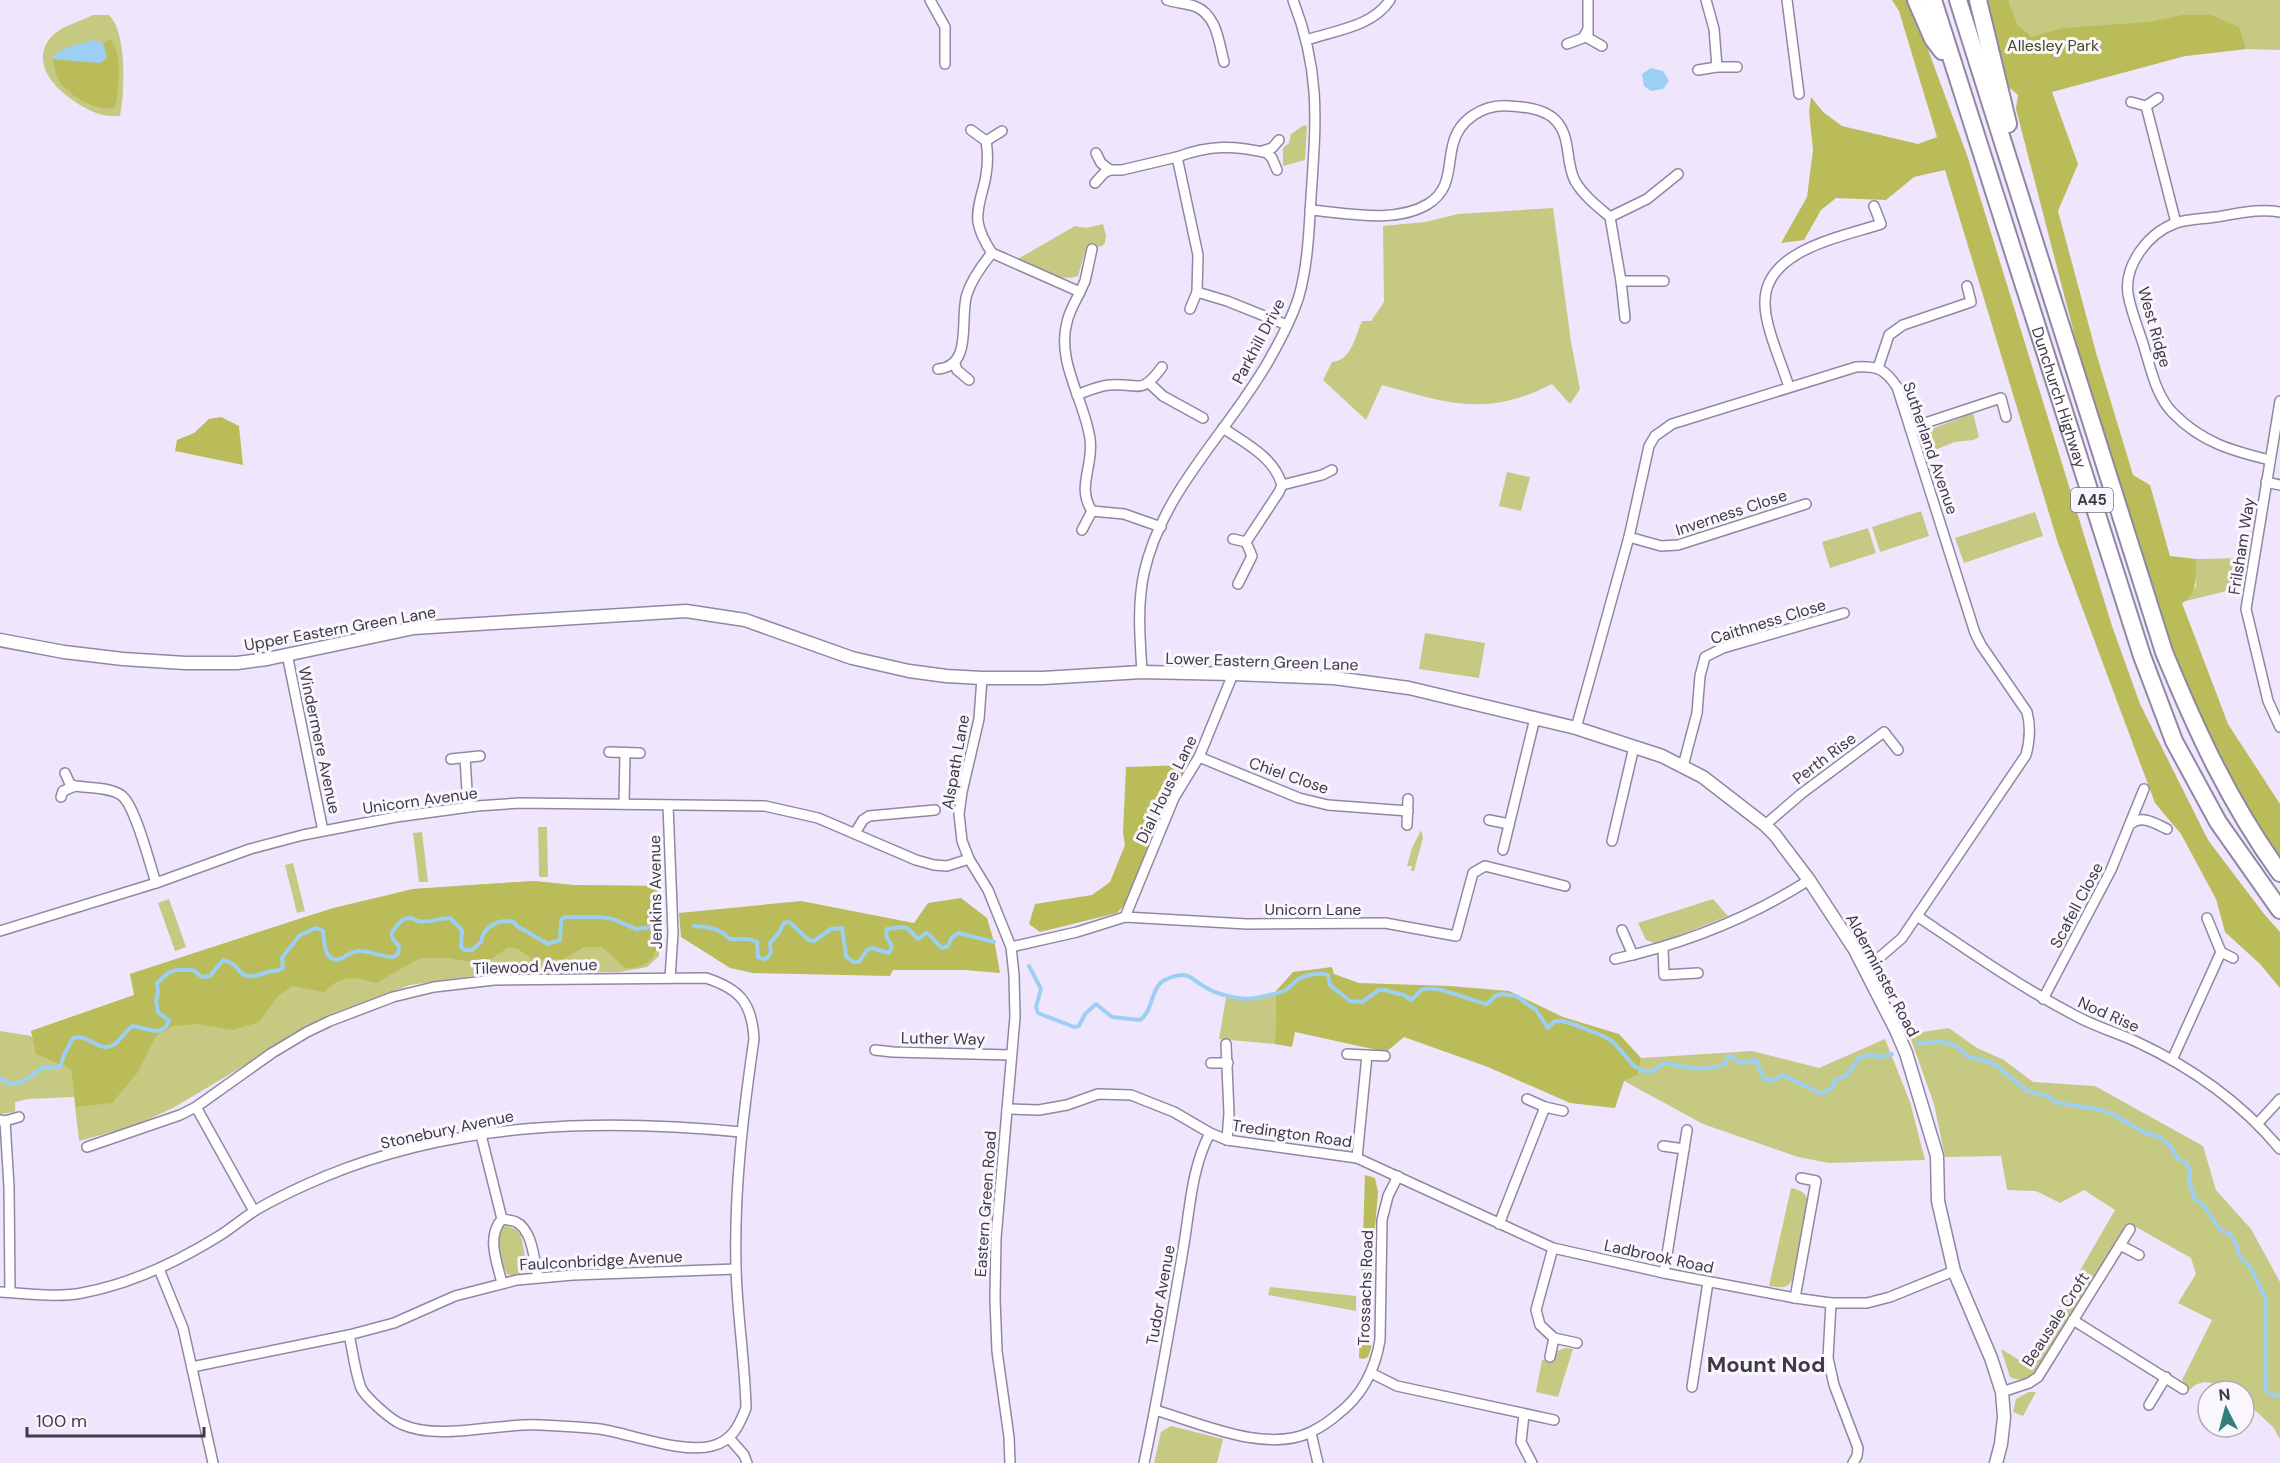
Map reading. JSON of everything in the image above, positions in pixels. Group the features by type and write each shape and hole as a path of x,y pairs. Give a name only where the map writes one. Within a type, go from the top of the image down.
{"highway":[{"path":"1916,0 1933,39 1953,66"},
{"name":"Dunchurch Highway","path":"1933,0 2142,656 2174,741 2218,822 2280,910"},
{"name":"Dunchurch Highway","path":"1958,0 2164,652 2197,733 2237,809 2280,873"},
{"path":"1978,0 2020,172 2020,195"}],"street":[{"path":"930,0 945,27 945,64"},
{"path":"1167,0 1192,5 1207,15 1214,25 1224,62"},
{"name":"Parkhill Drive","path":"1142,672 1140,621 1143,581 1149,557 1161,527 1188,479 1253,386 1287,325 1299,298 1310,210 1316,128 1315,96 1307,40 1293,0"},
{"path":"1307,40 1370,20 1390,0"},
{"path":"1588,0 1588,38 1602,46"},
{"path":"1706,0 1714,29 1717,67"},
{"path":"1787,0 1799,94"},
{"path":"1567,44 1583,38 1587,31"},
{"path":"1698,70 1717,67 1737,68"},
{"path":"2130,102 2146,106 2158,98"},
{"path":"1310,210 1384,215 1416,210 1440,195 1446,185 1450,173 1452,145 1462,125 1481,110 1501,105 1527,107 1540,111 1553,118 1565,135 1574,180 1584,194 1610,217 1625,318"},
{"path":"2146,106 2176,223"},
{"path":"971,130 986,141 988,153 986,176 979,205 978,222 984,240 992,253 1080,292"},
{"path":"986,141 1002,131"},
{"path":"1258,151 1272,148 1279,140"},
{"path":"1095,183 1110,170 1122,170 1195,150 1215,147 1267,153 1277,170"},
{"path":"1096,153 1101,163 1110,170"},
{"path":"1176,157 1198,255 1197,292 1190,309"},
{"path":"1610,217 1647,199 1678,174"},
{"path":"1790,387 1767,319 1764,304 1769,282 1783,264 1797,252 1881,224 1875,206"},
{"name":"West Ridge","path":"2270,459 2218,446 2181,421 2162,399 2130,302 2128,282 2132,265 2145,246 2161,231 2176,223 2259,211 2280,212"},
{"path":"1092,249 1085,281 1066,323 1065,333 1066,354 1091,441 1090,467 1084,490 1086,501 1092,512"},
{"path":"938,369 949,368 955,363 963,339 967,295 992,253"},
{"path":"1621,281 1664,282"},
{"path":"1576,728 1629,537 1649,446 1655,436 1672,424 1790,387 1856,367 1878,368 1889,335 1903,325 1971,302 1967,286"},
{"path":"1197,292 1227,301 1287,325"},
{"path":"955,363 957,370 969,380"},
{"path":"1077,395 1105,385 1142,386 1149,383 1162,367"},
{"name":"Sutherland Avenue","path":"1865,970 1902,938 2026,755 2030,740 2030,722 2022,702 1991,661 1975,633 1897,387 1889,376 1878,368"},
{"path":"1149,383 1163,396 1203,418"},
{"path":"1910,428 2001,399 2006,417"},
{"name":"Frilsham Way","path":"2280,401 2246,609 2268,701 2280,727"},
{"path":"1223,428 1259,452 1272,465 1282,484 1246,542"},
{"path":"1282,484 1323,475 1332,470"},
{"path":"2266,482 2280,485"},
{"name":"Inverness Close","path":"1629,537 1661,546 1678,545 1806,504"},
{"path":"1092,512 1124,514 1161,527"},
{"path":"1082,530 1092,512"},
{"path":"1233,539 1246,542"},
{"path":"1238,584 1252,556 1246,542"},
{"name":"Upper Eastern Green Lane","path":"0,640 64,652 185,663 257,661 414,628 686,611 745,620 852,658 909,671 982,678"},
{"name":"Caithness Close","path":"1683,766 1696,713 1700,676 1705,657 1723,648 1844,613"},
{"name":"Windermere Avenue","path":"287,654 323,831"},
{"name":"Lower Eastern Green Lane","path":"982,678 1043,678 1142,672 1334,678 1409,688 1478,703"},
{"name":"Dial House Lane","path":"1125,917 1174,798 1199,758 1233,674"},
{"name":"Alspath Lane","path":"982,678 979,719 959,814 962,841 969,859 988,890 1011,947"},
{"name":"Alderminster Road","path":"1478,703 1576,728 1662,756 1683,766 1703,777 1765,825 1809,880 1855,950 1906,1053 1937,1156 1938,1201 1954,1271 1991,1358 2002,1392 2004,1417 1996,1463"},
{"path":"1503,850 1535,718"},
{"name":"Perth Rise","path":"1765,825 1801,794 1884,732 1898,750"},
{"path":"1612,841 1622,820 1634,747"},
{"path":"609,752 640,753"},
{"path":"624,804 625,753"},
{"path":"451,759 480,756"},
{"path":"465,758 468,807"},
{"name":"Chiel Close","path":"1199,758 1299,798 1328,805 1408,811"},
{"path":"65,773 70,784 113,792 122,796 134,814 156,883"},
{"path":"61,797 63,791 75,786"},
{"name":"Scafell Close","path":"2043,999 2112,870 2144,789"},
{"path":"1407,825 1408,799"},
{"name":"Unicorn Avenue","path":"0,931 156,883 250,849 323,831 396,817 468,807 520,803 765,806 818,818 933,866 947,866 969,859"},
{"name":"Jenkins Avenue","path":"668,805 673,933 670,978"},
{"path":"855,833 868,816 935,810"},
{"path":"2132,823 2138,819 2144,819 2168,829"},
{"path":"1489,820 1509,824"},
{"name":"Unicorn Lane","path":"1011,947 1077,932 1125,917 1247,924 1385,923 1456,936 1473,873 1485,866 1565,886"},
{"path":"1615,959 1663,948 1764,907 1809,880"},
{"name":"Nod Rise","path":"1917,916 2043,999 2172,1060 2219,1090 2258,1123 2280,1149"},
{"path":"2207,918 2221,952 2233,958"},
{"path":"1622,930 1632,955"},
{"name":"Eastern Green Road","path":"1010,1463 1009,1437 996,1351 994,1299 996,1239 1015,1017 1011,947"},
{"path":"1663,948 1664,975 1698,973"},
{"path":"2172,1060 2221,952"},
{"name":"Tilewood Avenue","path":"87,1147 180,1115 196,1107 272,1053 307,1032 393,997 434,987 494,980 706,978 723,983 744,1000 750,1012 754,1039 741,1132 735,1214 736,1269 746,1408 730,1438"},
{"path":"1226,1044 1229,1113 1227,1140"},
{"name":"Luther Way","path":"875,1050 893,1053 1011,1055"},
{"path":"1347,1054 1385,1056"},
{"path":"1357,1158 1367,1055"},
{"path":"1211,1063 1228,1063"},
{"name":"Tredington Road","path":"1006,1109 1039,1110 1066,1105 1098,1094 1131,1095 1174,1112 1227,1140 1357,1158 1370,1163"},
{"path":"1527,1099 1545,1107 1563,1111"},
{"path":"2258,1123 2280,1099"},
{"path":"196,1107 254,1211"},
{"path":"1499,1224 1545,1107"},
{"name":"Stonebury Avenue","path":"19,1118 3,1121 9,1187 5,1292 80,1294 159,1269 222,1235 254,1211 283,1195 370,1160 416,1148 481,1135 554,1126 622,1124 682,1126 741,1132"},
{"path":"1665,1273 1687,1130"},
{"name":"Tudor Avenue","path":"1144,1463 1184,1247 1192,1188 1201,1150 1210,1133"},
{"path":"481,1135 502,1219 493,1232 501,1283"},
{"path":"1663,1146 1684,1149"},
{"name":"Ladbrook Road","path":"1370,1163 1553,1248 1795,1299 1831,1303 1867,1303 1890,1297 1954,1271"},
{"name":"Trossachs Road","path":"1155,1410 1243,1436 1262,1439 1297,1437 1311,1432 1353,1402 1371,1374 1377,1359 1380,1340 1382,1220 1388,1196 1398,1176"},
{"path":"1795,1299 1816,1181 1801,1178"},
{"path":"502,1219 515,1221 528,1234 538,1276"},
{"name":"Beausale Croft","path":"2002,1392 2038,1377 2130,1229"},
{"path":"2120,1245 2139,1255"},
{"path":"1553,1248 1536,1310 1540,1325 1554,1338 1577,1343"},
{"path":"159,1269 183,1328 213,1463"},
{"name":"Faulconbridge Avenue","path":"192,1367 349,1335 394,1323 455,1296 501,1283 538,1276 736,1269"},
{"path":"1692,1386 1708,1282"},
{"path":"1831,1303 1828,1358 1834,1385 1858,1448 1857,1456 1852,1463"},
{"path":"2073,1320 2183,1389"},
{"path":"349,1335 362,1389 384,1412 401,1424 444,1432 536,1425 600,1429 694,1449 712,1446 730,1438 747,1463"},
{"path":"1550,1357 1554,1338"},
{"path":"1371,1374 1397,1386 1554,1420"},
{"path":"2149,1405 2166,1377"},
{"path":"1524,1414 1521,1442 1532,1463"},
{"path":"1311,1432 1318,1463"}],"green space":[{"path":"1892,0 1909,0 1968,158 2112,626 2140,704 2208,840 2280,932 2280,988 2260,964 2225,932 2216,899 2181,834 2155,803 2058,543 1945,170 1914,177 1886,200 1836,198 1821,210 1804,240 1781,243 1807,197 1813,150 1809,112 1811,97 1823,112 1842,126 1918,144 1937,137 1899,11"},
{"path":"1983,0 2008,0 2017,24 2031,37 2063,28 2149,22 2182,15 2211,15 2239,27 2246,49 2185,56 2052,92 2078,164 2058,211 2097,356 2133,475 2150,485 2170,556 2196,559 2196,578 2193,590 2187,600 2182,603 2228,724 2280,804 2280,861 2243,805 2212,747 2178,669 2089,391 2016,109 2018,95 2004,83"},
{"name":"Allesley Park","path":"1996,0 2280,0 2280,50 2246,49 2185,56 2052,91"},
{"path":"93,15 109,15 119,35 123,63 120,116 102,115 78,104 55,84 47,73 43,61 44,48 56,32"},
{"path":"110,39 117,52 118,92 115,108 101,108 80,99 63,86 52,59 100,63 104,50 103,43"},
{"path":"1304,125 1307,126 1305,160 1283,166 1283,148 1289,143 1291,134"},
{"path":"1553,208 1571,342 1580,389 1570,404 1552,384 1522,397 1483,404 1449,402 1382,385 1366,420 1323,380 1332,362 1338,361 1348,353 1362,321 1371,321 1384,302 1383,226 1425,222 1458,214"},
{"path":"1103,224 1106,235 1105,243 1102,246 1086,249 1078,276 1063,278 1055,276 1016,260 1075,226 1086,228"},
{"path":"1973,413 1979,437 1955,442 1927,453 1925,440 1934,428"},
{"path":"221,417 239,426 243,465 175,451 177,440 194,433 209,419"},
{"path":"1507,472 1530,477 1521,511 1499,506"},
{"path":"1921,511 1929,536 1880,552 1872,527"},
{"path":"2035,512 2043,536 1964,563 1955,538"},
{"path":"1868,528 1876,553 1830,568 1822,542"},
{"path":"2246,558 2243,587 2186,601 2196,586 2196,559"},
{"path":"1425,633 1485,643 1479,678 1419,669"},
{"path":"1186,765 1126,903 1117,913 1040,932 1029,924 1035,904 1092,895 1110,882 1125,845 1123,832 1126,767"},
{"path":"538,827 547,827 548,877 539,877"},
{"path":"1421,830 1423,838 1414,871 1411,871 1412,866 1407,866 1412,848"},
{"path":"422,832 428,882 419,882 413,833"},
{"path":"293,863 305,911 297,913 285,865"},
{"path":"534,881 573,885 661,886 659,956 647,967 620,972 494,973 410,985 329,1015 173,1108 134,1126 79,1141 74,1097 28,1099 15,1102 15,1112 0,1114 0,1031 31,1036 33,1039 31,1031 135,995 130,974 311,915 413,889"},
{"path":"534,881 573,885 661,886 658,942 654,956 644,965 625,968 602,947 584,947 564,959 534,960 518,949 509,947 483,964 449,958 420,958 376,983 348,978 337,982 324,992 292,986 278,996 259,1022 232,1030 197,1024 173,1026 156,1036 138,1072 112,1103 76,1107 71,1069 36,1054 31,1031 134,995 130,974 333,908 413,889"},
{"path":"961,898 987,918 1000,973 965,970 893,970 890,976 753,973 730,968 681,937 679,913 801,901 914,923 928,903"},
{"path":"169,899 186,947 175,951 158,903"},
{"path":"1713,899 1728,916 1657,944 1646,940 1638,923"},
{"path":"1332,967 1334,974 1359,983 1450,986 1509,991 1563,1017 1619,1034 1641,1058 1638,1075 1624,1081 1615,1108 1570,1103 1488,1067 1404,1037 1386,1052 1295,1032 1292,1047 1275,1044 1276,991 1293,972"},
{"path":"1276,994 1275,1044 1219,1039 1226,998 1248,1000"},
{"path":"1949,1028 1977,1048 2004,1060 2033,1082 2095,1086 2203,1146 2216,1190 2251,1229 2280,1282 2280,1439 2273,1427 2256,1411 2256,1379 2196,1379 2196,1385 2190,1390 2182,1380 2212,1320 2178,1303 2196,1274 2191,1258 2129,1223 2038,1371 2024,1378 2010,1377 2001,1349 2026,1364 2115,1210 2084,1190 2060,1203 2036,1191 2007,1190 2001,1156 1945,1157 1934,1104 1909,1034"},
{"path":"1885,1039 1910,1102 1925,1160 1829,1163 1798,1157 1703,1124 1624,1081 1638,1075 1641,1058 1752,1051 1819,1068"},
{"path":"1365,1175 1375,1178 1378,1192 1372,1262 1371,1348 1368,1357 1363,1359 1359,1358"},
{"path":"1791,1188 1804,1193 1808,1205 1792,1280 1785,1287 1769,1286"},
{"path":"507,1226 517,1230 521,1235 527,1268 522,1275 515,1277 507,1274 496,1249 498,1228"},
{"path":"1270,1287 1356,1296 1356,1311 1268,1295"},
{"path":"1565,1348 1573,1349 1558,1397 1536,1392 1542,1360 1554,1361 1557,1351"},
{"path":"2029,1392 2036,1392 2023,1416 2013,1412 2016,1399"},
{"path":"1171,1426 1223,1439 1217,1463 1154,1463 1161,1432"}],"water":[{"path":"95,40 103,43 107,58 100,63 52,59 66,48"},
{"path":"1651,68 1663,71 1669,81 1663,89 1651,91 1644,86 1642,74"}],"waterway":[{"path":"0,1078 9,1084 23,1082 43,1067 57,1068 61,1065 73,1038 84,1038 99,1046 110,1047 132,1026 153,1031 162,1030 169,1021 158,1012 157,983 168,973 176,970 193,970 202,977 210,976 223,960 230,962 244,975 249,976 278,970 283,968 282,958 300,935 316,928 323,931 328,955 335,960 358,951 393,957 398,954 399,946 392,932 403,919 412,918 425,922 450,918 462,930 461,947 465,950 472,950 481,942 482,936 493,924 503,921 514,922 548,944 560,940 561,920 565,917 613,919 636,929 659,926"},
{"path":"694,926 714,929 730,939 749,939 757,942 758,957 763,959 767,958 771,952 770,943 784,923 789,922 809,940 814,941 831,929 842,928 846,956 853,962 859,962 867,950 872,948 889,953 892,946 888,940 887,929 907,928 918,939 926,933 942,948 948,946 952,937 959,933 994,942"},
{"path":"1029,966 1041,989 1036,1007 1038,1013 1074,1027 1079,1026 1085,1014 1096,1004 1112,1017 1140,1020 1148,1011 1158,987 1162,982 1174,976 1188,976 1214,992 1245,999 1283,991 1300,978 1320,974 1328,975 1330,985 1350,1001 1362,1002 1379,990 1404,995 1411,1000 1421,991 1435,989 1487,1004 1495,996 1502,994 1516,996 1536,1010 1548,1028 1555,1021 1561,1021 1601,1035 1615,1044 1637,1068 1649,1072 1665,1063 1688,1068 1710,1068 1725,1064 1728,1057 1732,1056 1740,1063 1756,1060 1764,1079 1772,1081 1783,1075 1822,1094 1833,1087 1834,1081 1847,1075 1859,1058 1892,1054"},
{"path":"1917,1043 1945,1042 1958,1047 1967,1056 1993,1063 2027,1091 2047,1096 2059,1103 2102,1110 2144,1132 2159,1137 2170,1146 2178,1159 2187,1163 2190,1173 2189,1181 2195,1199 2204,1206 2220,1230 2230,1234 2239,1256 2250,1267 2265,1297 2266,1391 2275,1396 2280,1394"}],"district":[{"name":"Mount Nod","path":"1766,1364"}]}
